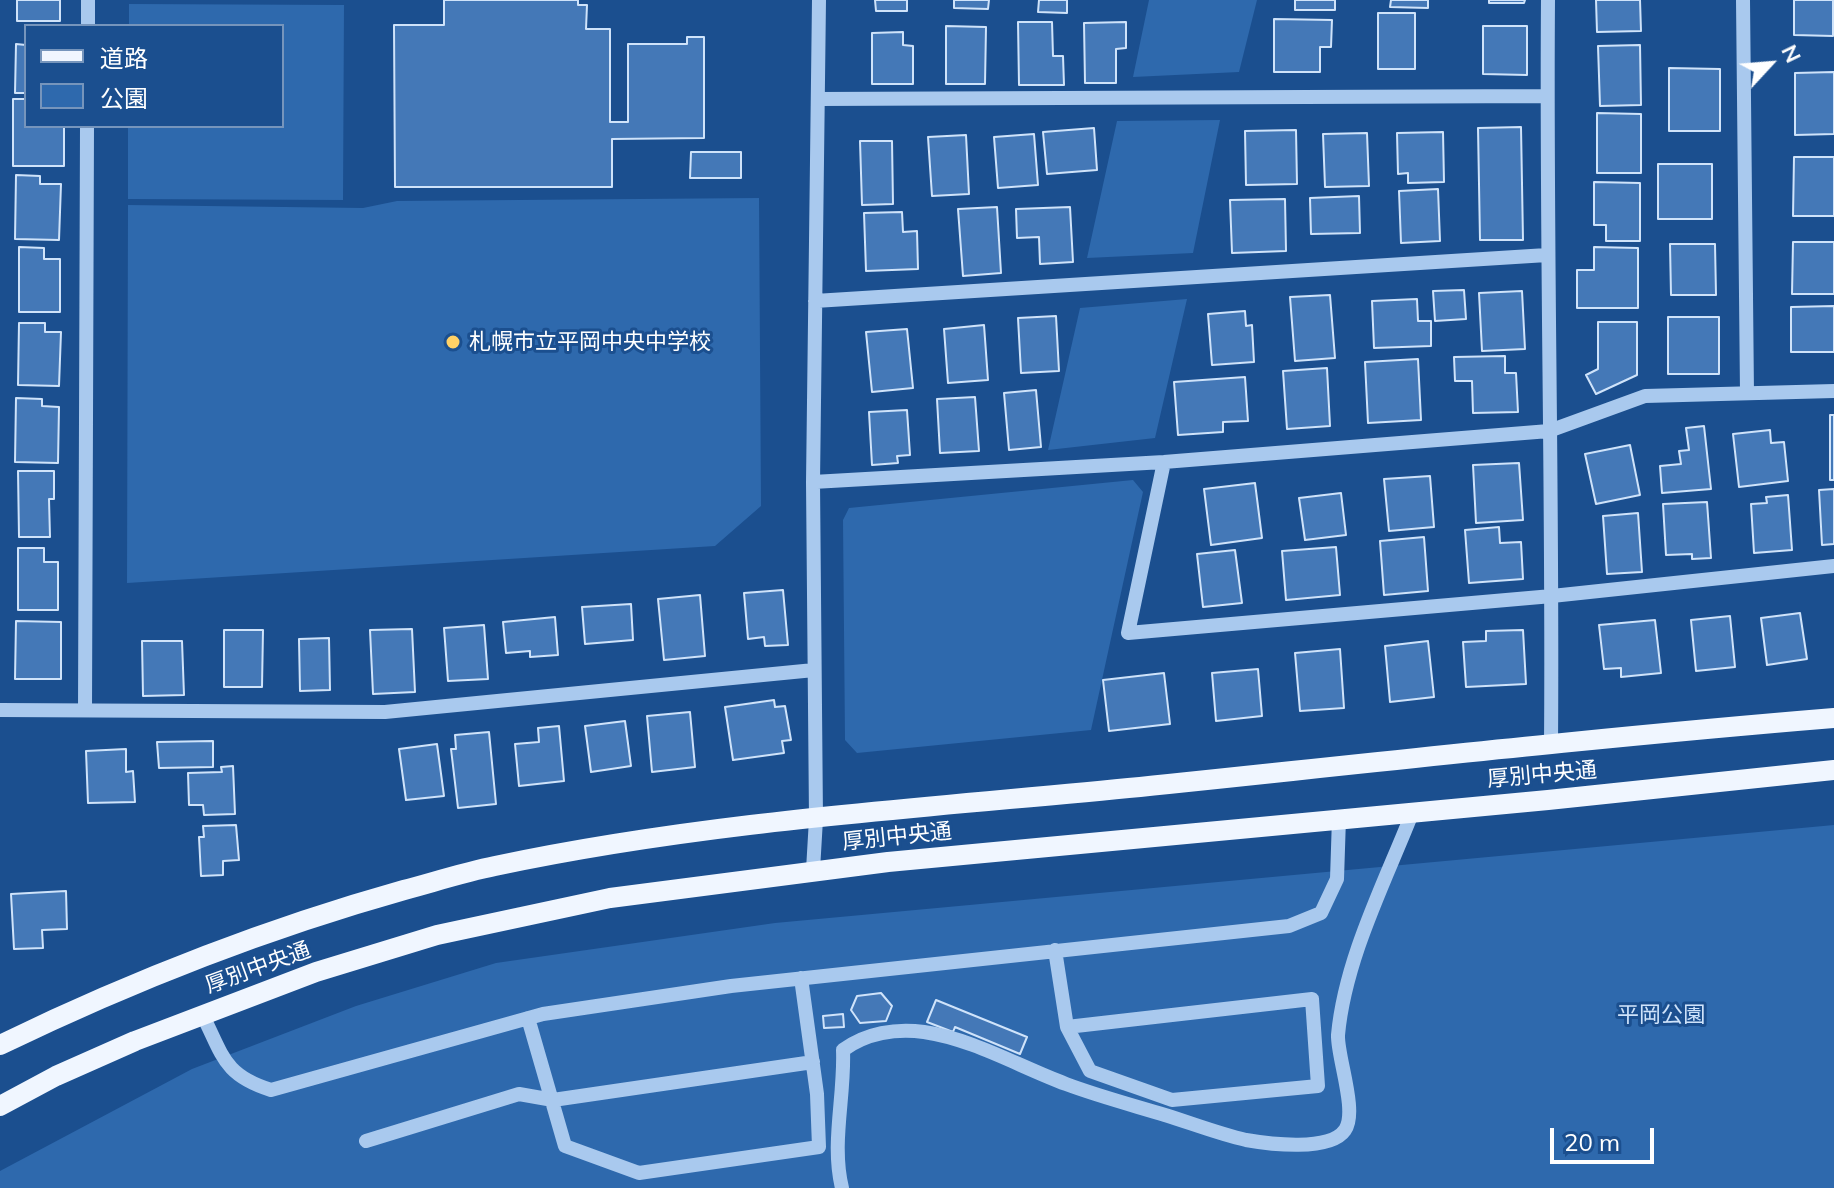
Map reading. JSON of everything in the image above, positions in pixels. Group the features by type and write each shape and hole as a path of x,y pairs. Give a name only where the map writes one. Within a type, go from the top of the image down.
{"main road":[{"name":"厚別中央通","path":"0,1045 66,1012 202,955 352,905 492,866 678,834 1834,718"},
{"name":"厚別中央通","path":"0,1106 56,1076 202,1014 316,972 437,935 610,898 813,870 1834,770"}],"street":[{"path":"88,0 88,24"},
{"path":"813,870 816,819 813,482 819,0"},
{"path":"1548,0 1551,744"},
{"path":"1743,0 1747,393"},
{"path":"818,99 1547,96"},
{"path":"85,710 87,128"},
{"path":"815,301 1547,255"},
{"path":"813,482 1164,462 1549,431 1645,396 1834,391"},
{"path":"1164,462 1128,633 1552,596 1834,566"},
{"path":"0,710 385,712 814,670"},
{"path":"842,1188 838,1175 838,1137 844,1078 843,1050 859,1038 894,1031 925,1032 978,1047 1068,1084 1246,1140 1297,1145 1332,1141 1344,1132 1347,1125 1347,1087 1338,1040 1343,995 1413,811"},
{"path":"202,1014 232,1072 248,1083 271,1090 528,1018 715,988 1289,926 1321,913 1337,879 1339,818"},
{"path":"1055,950 1067,1027 1090,1071 1172,1100 1318,1086 1312,999 1067,1027"},
{"path":"528,1018 565,1146 639,1173 819,1147 817,1094 801,978"},
{"path":"366,1141 519,1094 553,1100 813,1062"}],"green space":[{"path":"1149,0 1257,0 1239,72 1133,77"},
{"path":"129,4 344,5 343,200 128,199 128,128 284,128 284,24 129,24"},
{"path":"1220,120 1193,253 1087,258 1117,121"},
{"name":"札幌市立平岡中央中学校","path":"759,198 761,506 715,546 127,583 128,205 363,208 397,201"},
{"path":"1187,299 1155,438 1048,450 1080,308"},
{"path":"1133,480 1143,492 1091,730 857,753 845,740 843,520 849,508"},
{"name":"平岡公園","path":"1834,825 1834,1188 0,1188 0,1171 192,1069 356,1006 496,963 775,923"}],"building":[{"path":"17,0 60,0 60,21 17,21"},
{"path":"444,0 578,0 578,5 587,5 586,29 610,29 610,122 628,122 628,44 687,44 687,37 704,37 704,138 612,139 612,187 395,187 394,25 444,25"},
{"path":"875,0 907,0 907,11 876,11"},
{"path":"954,0 989,0 988,9 954,8"},
{"path":"1039,0 1067,0 1067,13 1038,12"},
{"path":"1295,0 1335,0 1335,10 1295,10"},
{"path":"1391,0 1428,0 1428,8 1390,7"},
{"path":"1489,0 1525,0 1524,3 1489,3"},
{"path":"1596,0 1640,0 1641,31 1597,32"},
{"path":"1794,0 1833,0 1833,36 1794,35"},
{"path":"1378,13 1415,13 1415,69 1378,69"},
{"path":"1274,19 1332,20 1331,47 1320,47 1320,72 1274,72"},
{"path":"1018,22 1052,22 1053,56 1063,56 1064,85 1019,85"},
{"path":"1126,22 1126,48 1116,49 1116,83 1085,83 1084,23"},
{"path":"946,26 986,27 985,84 946,84"},
{"path":"1483,26 1527,26 1527,75 1483,74"},
{"path":"903,32 903,45 913,46 913,84 872,84 872,33"},
{"path":"16,44 24,45 24,93 15,93"},
{"path":"1640,45 1641,105 1600,106 1598,46"},
{"path":"1669,68 1720,69 1720,131 1669,131"},
{"path":"1834,72 1834,134 1795,135 1795,73"},
{"path":"13,99 24,99 24,128 64,128 64,166 13,166"},
{"path":"1597,113 1641,114 1641,173 1597,173"},
{"path":"1521,127 1523,240 1480,240 1478,128"},
{"path":"1094,128 1097,170 1047,174 1043,132"},
{"path":"1296,130 1297,184 1246,185 1245,131"},
{"path":"1443,132 1444,182 1408,183 1408,173 1398,174 1397,133"},
{"path":"1367,133 1369,186 1325,187 1323,134"},
{"path":"1034,134 1038,185 998,188 994,137"},
{"path":"966,135 969,194 932,196 928,137"},
{"path":"860,141 892,141 893,204 862,205"},
{"path":"691,152 741,152 741,178 690,178"},
{"path":"1794,157 1834,157 1834,216 1793,216"},
{"path":"1658,164 1712,164 1712,219 1658,219"},
{"path":"16,175 40,176 40,184 61,184 59,240 15,239"},
{"path":"1594,182 1640,183 1640,241 1606,241 1606,225 1594,225"},
{"path":"1438,189 1440,241 1401,243 1399,191"},
{"path":"1359,196 1360,233 1311,234 1310,198"},
{"path":"1285,199 1286,251 1232,253 1230,200"},
{"path":"997,207 1001,273 963,276 958,209"},
{"path":"1070,207 1073,262 1040,264 1039,237 1017,238 1016,209"},
{"path":"902,212 903,232 917,231 918,269 866,271 864,213"},
{"path":"1793,242 1834,242 1834,294 1792,294"},
{"path":"1670,244 1715,244 1716,295 1671,295"},
{"path":"19,247 44,248 44,259 60,259 60,312 19,312"},
{"path":"1594,247 1638,248 1638,308 1577,308 1577,270 1594,270"},
{"path":"1464,290 1466,319 1435,321 1433,291"},
{"path":"1522,291 1525,349 1482,351 1479,293"},
{"path":"1330,295 1335,358 1295,361 1290,297"},
{"path":"1417,299 1418,321 1431,321 1431,346 1374,348 1372,301"},
{"path":"1834,306 1834,352 1791,352 1791,307"},
{"path":"1245,311 1246,326 1252,325 1254,362 1212,365 1208,314"},
{"path":"1056,316 1059,371 1021,373 1018,318"},
{"path":"1668,317 1719,317 1719,374 1668,374"},
{"path":"1598,322 1637,322 1637,375 1596,394 1586,375 1598,369"},
{"path":"19,323 45,323 45,332 61,332 59,386 18,385"},
{"path":"984,325 988,380 948,383 944,329"},
{"path":"907,329 913,388 872,392 866,332"},
{"path":"1505,356 1505,373 1516,373 1518,412 1473,413 1472,381 1455,381 1454,357"},
{"path":"1418,359 1421,420 1368,423 1365,362"},
{"path":"1327,368 1330,426 1287,429 1283,371"},
{"path":"1245,377 1248,421 1223,422 1223,432 1178,435 1174,382"},
{"path":"1036,390 1041,447 1009,450 1004,393"},
{"path":"975,397 979,451 940,453 937,399"},
{"path":"16,398 42,399 42,406 59,407 58,463 15,462"},
{"path":"907,410 910,455 897,456 898,463 872,465 869,412"},
{"path":"1830,415 1834,415 1834,480 1830,480"},
{"path":"1704,426 1711,489 1662,493 1660,466 1681,464 1679,451 1689,450 1686,428"},
{"path":"1770,430 1771,443 1784,442 1788,481 1739,487 1733,434"},
{"path":"1630,445 1640,495 1596,504 1585,454"},
{"path":"1519,463 1523,520 1476,523 1473,465"},
{"path":"18,471 54,471 54,499 49,499 50,537 19,537"},
{"path":"1430,476 1434,527 1389,531 1384,479"},
{"path":"1255,483 1262,538 1211,545 1204,489"},
{"path":"1834,489 1834,544 1822,545 1819,490"},
{"path":"1341,493 1346,535 1305,540 1299,498"},
{"path":"1788,495 1792,550 1754,553 1751,504 1767,503 1766,497"},
{"path":"1707,502 1711,558 1692,559 1692,554 1666,555 1663,504"},
{"path":"1638,513 1642,572 1607,574 1603,516"},
{"path":"1499,527 1500,543 1521,542 1523,579 1469,583 1465,530"},
{"path":"1424,537 1428,591 1384,595 1380,541"},
{"path":"1336,547 1340,595 1286,600 1282,551"},
{"path":"18,548 44,548 44,562 58,562 58,610 18,610"},
{"path":"1235,550 1242,603 1203,607 1197,554"},
{"path":"783,590 788,645 765,646 764,637 748,639 744,593"},
{"path":"700,595 705,656 664,660 658,599"},
{"path":"631,604 633,640 585,644 582,607"},
{"path":"1800,613 1807,659 1767,665 1761,618"},
{"path":"1730,616 1735,667 1696,671 1691,620"},
{"path":"555,617 558,655 530,657 530,651 506,653 503,622"},
{"path":"1655,620 1661,673 1621,677 1621,668 1604,669 1599,625"},
{"path":"16,621 61,622 61,679 15,679"},
{"path":"484,625 488,679 448,681 444,628"},
{"path":"412,629 415,692 373,694 370,630"},
{"path":"224,630 263,630 262,687 224,687"},
{"path":"1523,630 1526,684 1466,687 1463,642 1486,641 1486,631"},
{"path":"329,638 330,690 300,691 299,639"},
{"path":"142,641 182,641 184,695 143,696"},
{"path":"1428,641 1434,697 1390,702 1385,646"},
{"path":"1340,649 1344,708 1300,711 1295,653"},
{"path":"1258,669 1262,716 1216,721 1212,673"},
{"path":"1164,673 1170,724 1109,731 1103,680"},
{"path":"774,700 775,707 785,706 791,740 782,741 784,753 733,760 725,707"},
{"path":"690,712 695,767 652,772 647,716"},
{"path":"625,721 631,766 591,772 585,726"},
{"path":"559,726 564,781 519,786 515,744 539,742 538,728"},
{"path":"489,732 496,804 458,808 451,749 456,749 455,735"},
{"path":"213,741 213,767 159,768 157,742"},
{"path":"437,744 444,796 406,800 399,749"},
{"path":"126,749 126,772 133,771 135,802 88,803 86,751"},
{"path":"233,766 235,814 204,815 203,805 189,805 188,773 222,772 221,767"},
{"path":"236,825 239,860 223,861 223,875 201,876 199,837 204,837 203,826"},
{"path":"66,891 67,929 42,930 43,948 14,949 11,894"},
{"path":"881,993 892,1006 886,1021 860,1023 851,1010 857,996"},
{"path":"936,1000 1027,1037 1020,1054 955,1027 953,1032 927,1022"},
{"path":"843,1014 844,1027 824,1028 823,1016"}],"place":[{"name":"札幌市立平岡中央中学校","path":"453,342"}]}
